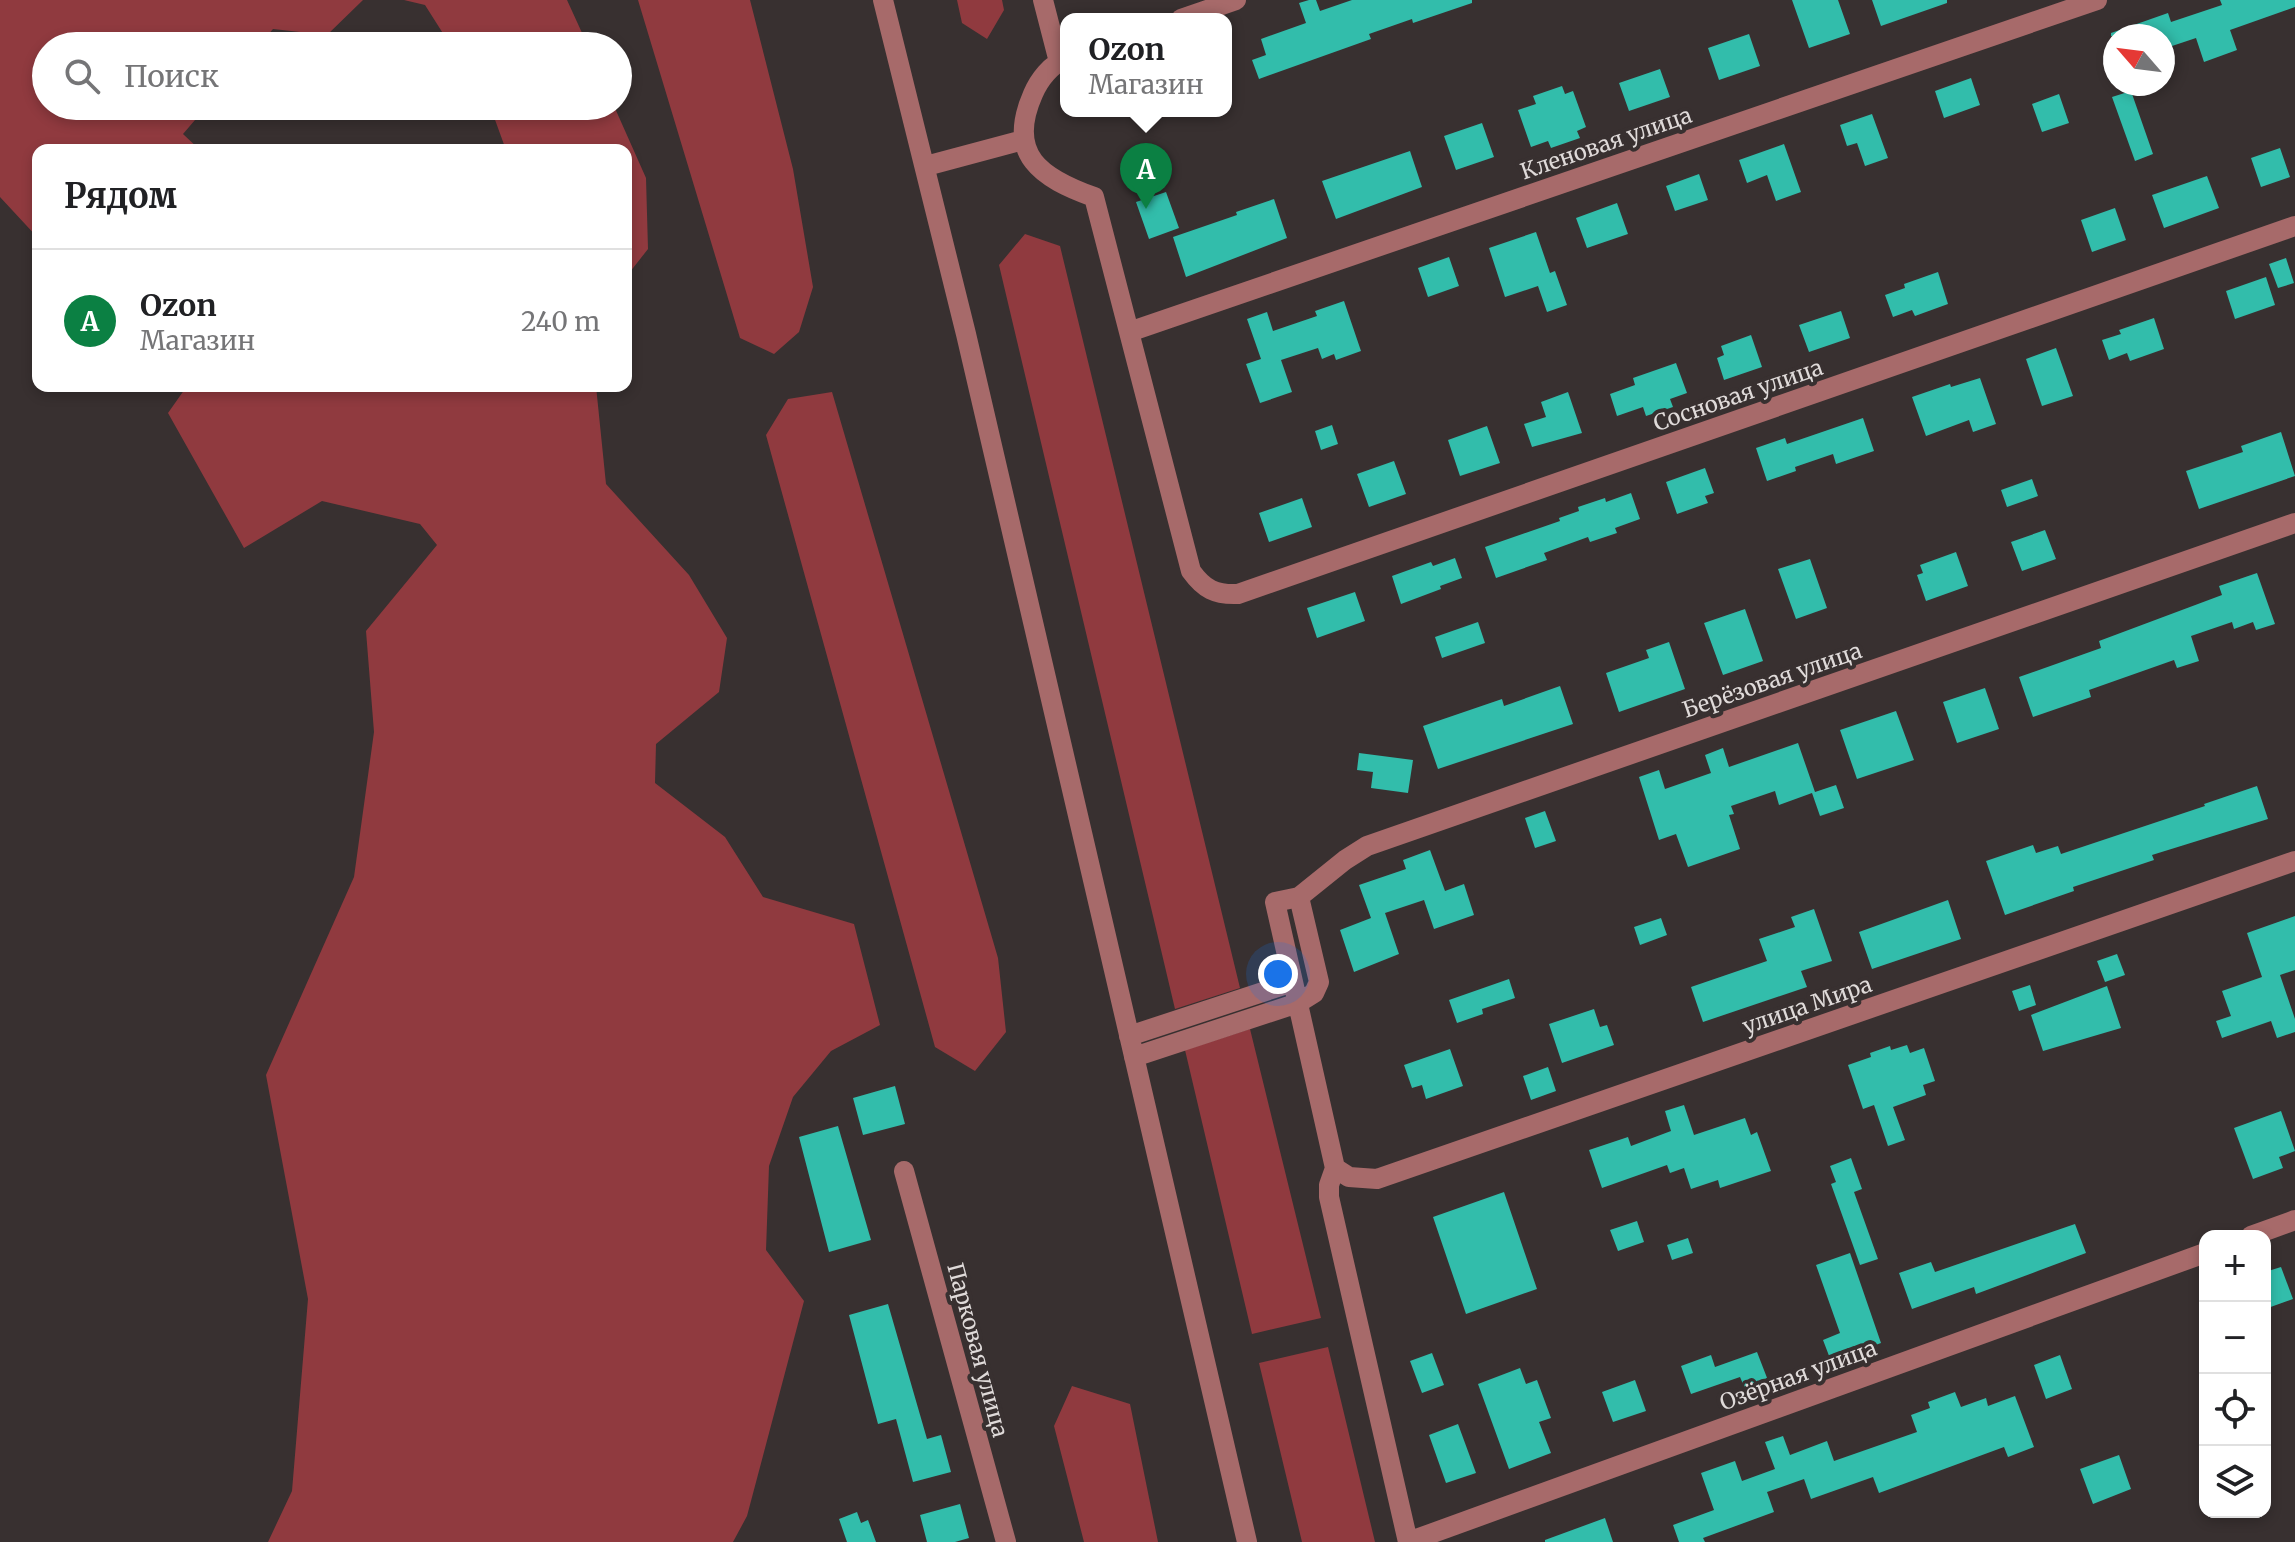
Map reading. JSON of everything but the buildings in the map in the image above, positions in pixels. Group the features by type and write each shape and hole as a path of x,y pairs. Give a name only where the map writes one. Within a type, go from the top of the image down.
{"street":[{"path":"883,0 926,166 1247,1542"},
{"path":"1043,0 1060,54"},
{"path":"1198,13 1236,0"},
{"name":"Кленовая улица","path":"1129,332 2097,0"},
{"path":"1060,62 1047,73 1030,100 1025,112 1023,140 1037,166 1054,181 1094,197 1129,332"},
{"path":"926,166 1023,140"},
{"name":"Сосновая улица","path":"1129,332 1191,571 1209,590 1238,594 2295,226"},
{"name":"Берёзовая улица","path":"1293,982 1275,902 1299,897 1367,846 2295,523"},
{"name":"улица Мира","path":"1335,1168 1349,1177 1377,1179 2295,861"},
{"path":"1132,1047 1298,1003 1314,993 1319,982 1299,897"},
{"path":"1132,1047 1293,982 1335,1168 1329,1185 1329,1197 1408,1542"},
{"name":"Парковая улица","path":"904,1171 1006,1542"},
{"path":"2268,1230 2295,1220"},
{"name":"Озёрная улица","path":"1408,1542 2199,1255"}],"shaded area":[{"path":"0,0 363,0 330,32 273,29 270,32 32,32 32,120 195,120 183,134 194,144 32,144 32,232 0,197"},
{"path":"404,0 567,0 582,32 442,32 425,5"},
{"path":"638,0 750,0 793,169 813,287 799,332 774,354 740,338"},
{"path":"957,0 1002,0 1004,10 987,39 962,23"},
{"path":"495,120 620,120 631,144 504,144"},
{"path":"632,146 646,178 648,249 632,269"},
{"path":"1025,234 1060,246 1240,988 1175,1009 999,265"},
{"path":"183,392 597,392 606,484 689,575 727,638 719,692 656,744 655,783 725,837 763,897 854,924 880,1025 831,1051 793,1097 769,1166 766,1250 804,1301 747,1516 733,1542 268,1542 292,1491 308,1299 266,1075 354,877 374,732 366,631 437,545 420,524 322,501 244,548 168,413"},
{"path":"832,392 998,958 1006,1032 975,1071 935,1047 766,435 788,399"},
{"path":"1250,1029 1321,1318 1252,1334 1185,1050"},
{"path":"1328,1347 1375,1542 1302,1542 1259,1363"},
{"path":"1072,1386 1130,1404 1158,1542 1084,1542 1054,1426"}],"place":[{"name":"Ozon","path":"1146,209"}]}
